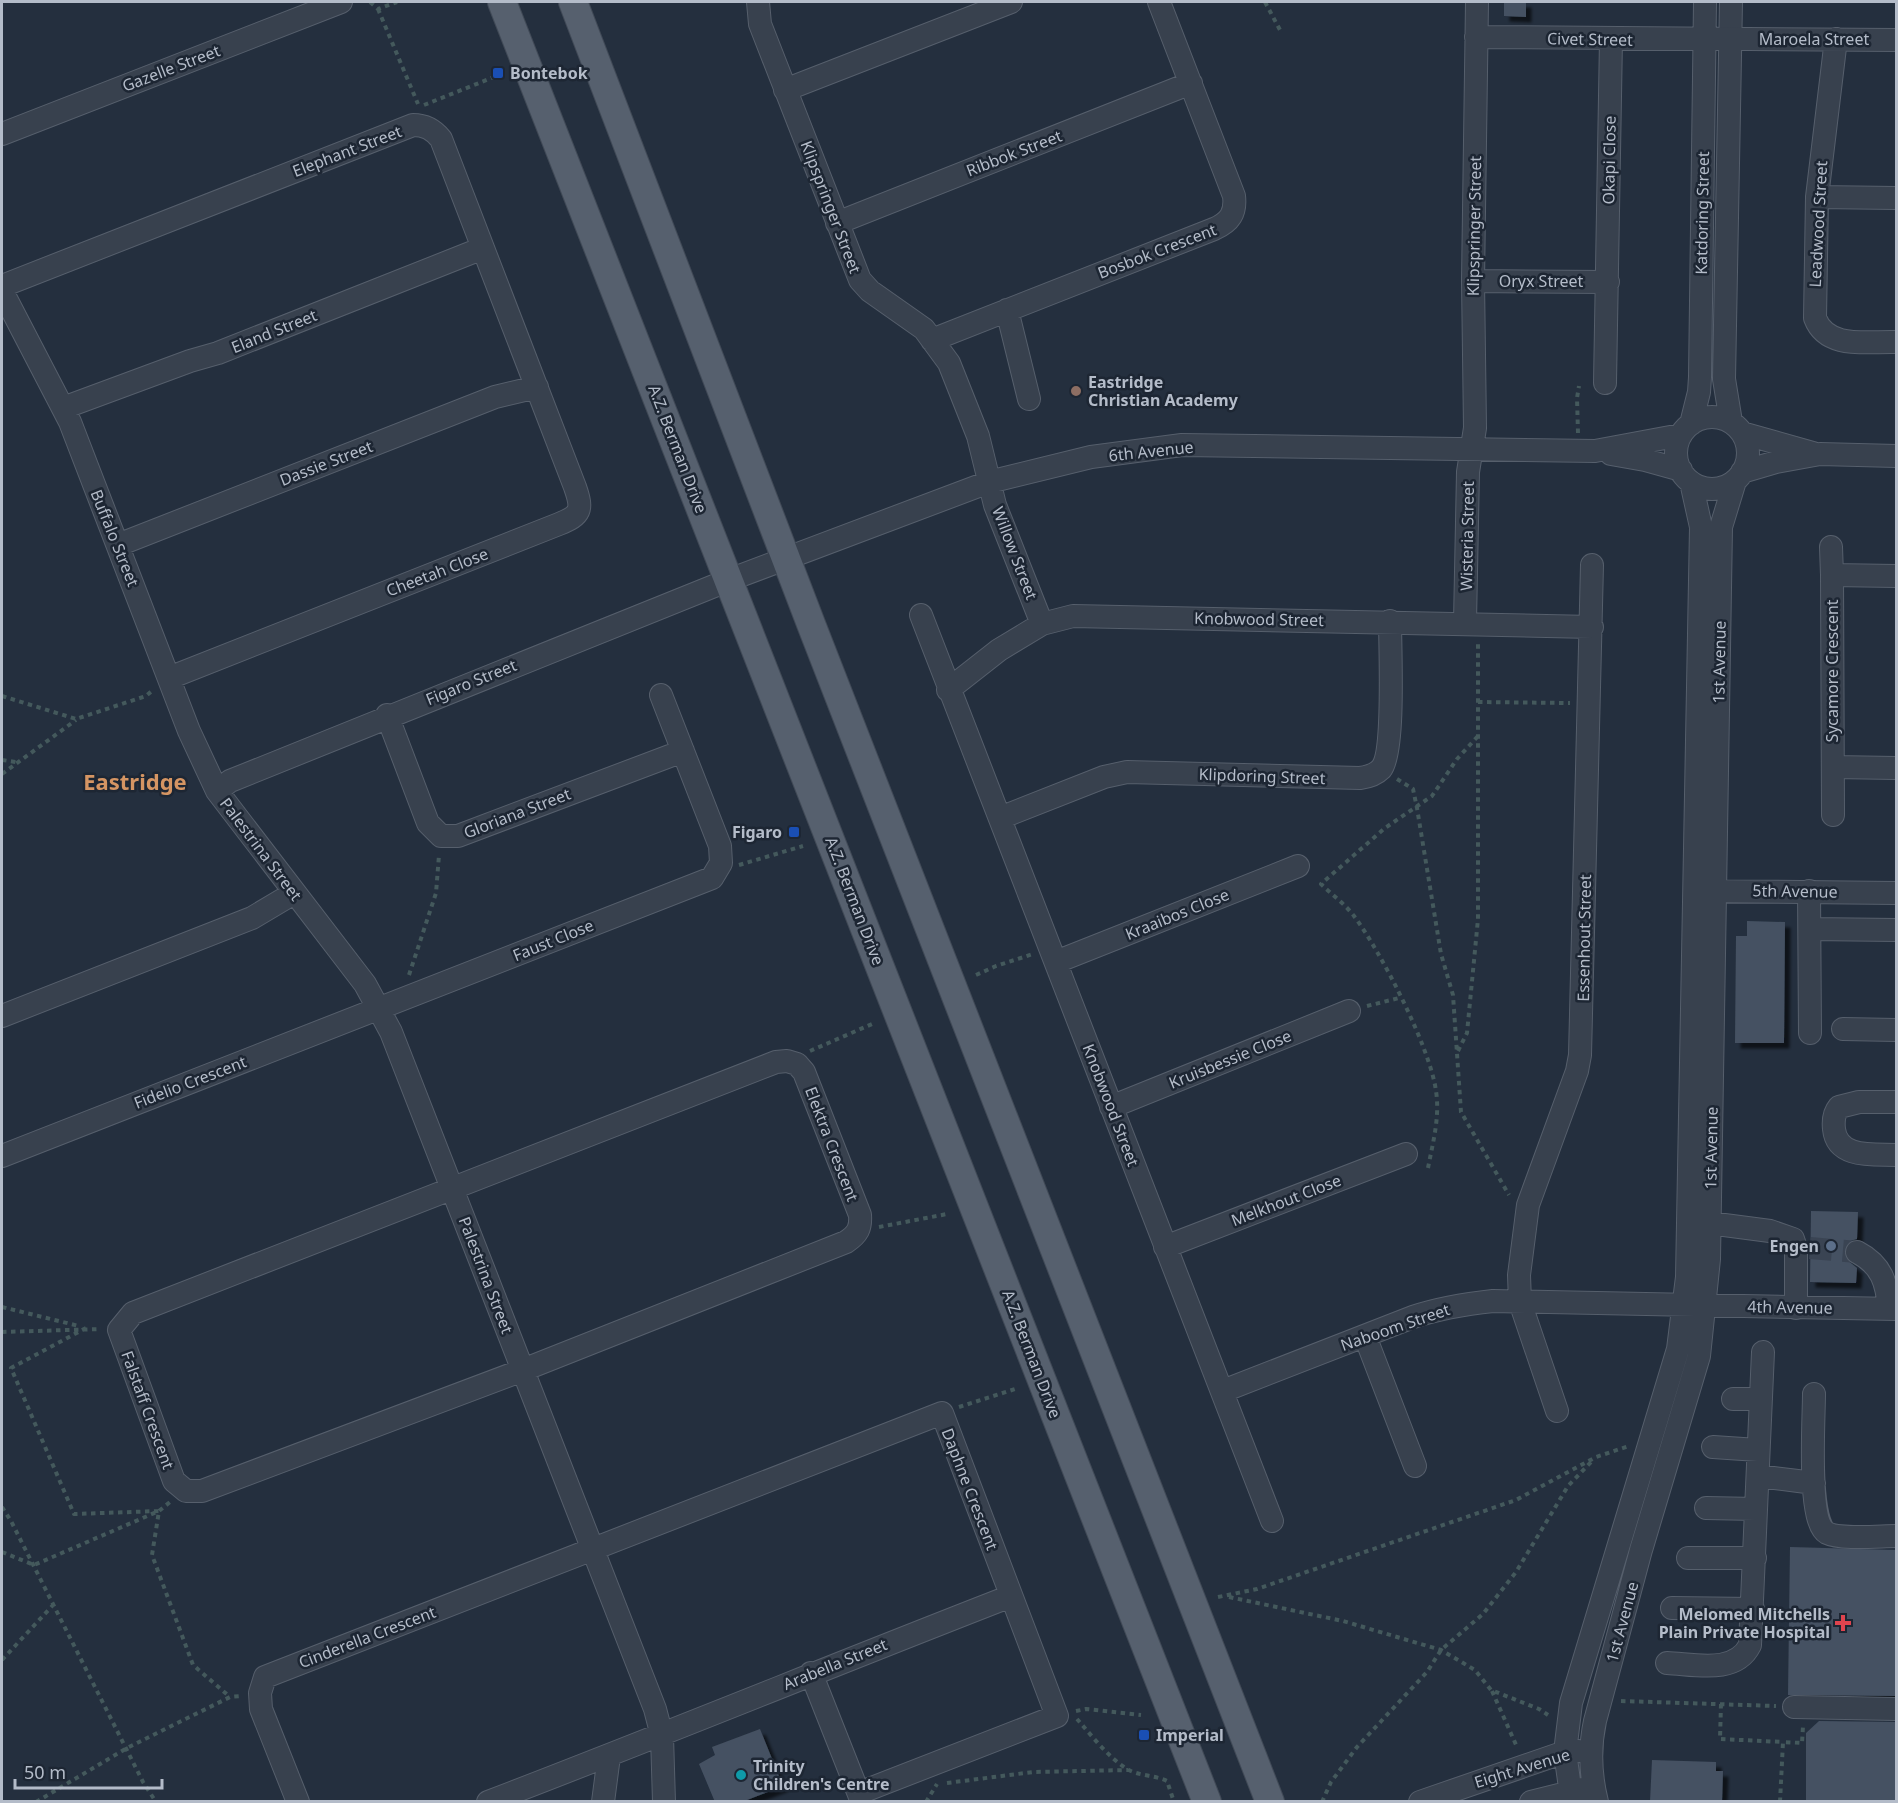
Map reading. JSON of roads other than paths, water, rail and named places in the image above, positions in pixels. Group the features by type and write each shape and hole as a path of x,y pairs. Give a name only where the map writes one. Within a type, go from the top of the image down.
{"main road":[{"name":"A.Z. Berman Drive","path":"502,2 1207,1802"},
{"path":"573,2 1270,1802"}],"street":[{"name":"Gazelle Street","path":"2,134 341,2"},
{"name":"Klipspringer Street","path":"758,2 760,24 860,280 870,291 924,329 949,363 978,436 989,482"},
{"path":"785,90 1011,2"},
{"name":"Bosbok Crescent","path":"932,340 1214,229 1230,220 1235,206 1234,196 1159,2"},
{"name":"Klipspringer Street","path":"1471,450 1475,428 1473,281 1477,2"},
{"name":"Katdoring Street","path":"1686,429 1699,392 1705,2"},
{"name":"Katdoring Street","path":"1731,2 1724,380 1737,428"},
{"name":"Civet Street","path":"1476,37 1731,39"},
{"name":"Okapi Close","path":"1605,383 1611,39"},
{"name":"Maroela Street","path":"1731,39 1896,40"},
{"name":"Leadwood Street","path":"1836,39 1817,197 1814,298 1818,326 1825,334 1840,341 1896,342"},
{"name":"Ribbok Street","path":"837,223 1191,83"},
{"name":"Elephant Street","path":"2,286 413,125 422,116 441,139 537,387"},
{"path":"1817,197 1896,198"},
{"name":"Eland Street","path":"63,408 190,361 218,354 483,248"},
{"name":"Oryx Street","path":"1473,281 1608,282"},
{"name":"Buffalo Street","path":"2,291 63,408 189,731 217,791"},
{"path":"1007,310 1029,399"},
{"name":"Dassie Street","path":"118,545 495,397 537,387"},
{"name":"Cheetah Close","path":"169,678 574,518 580,502 537,387"},
{"path":"1820,454 1737,428 1711,417 1686,429 1677,450 1686,476 1711,489 1722,488 1739,477 1776,462 1820,454 1896,456"},
{"path":"1737,428 1748,453 1739,477"},
{"name":"6th Avenue","path":"1595,451 1686,429"},
{"name":"6th Avenue","path":"729,580 989,482 1090,458 1182,445 1595,451 1645,460 1686,476"},
{"name":"Wisteria Street","path":"1471,450 1468,472 1472,622"},
{"name":"1st Avenue","path":"1571,1797 1566,1752 1571,1703 1678,1349 1694,1305 1709,1223 1701,527 1686,476"},
{"name":"1st Avenue","path":"1595,1794 1591,1750 1598,1708 1641,1551 1699,1356 1694,1305 1687,1267 1704,891 1721,527 1739,477"},
{"name":"Willow Street","path":"989,482 1042,624"},
{"path":"1831,547 1832,575"},
{"name":"Essenhout Street","path":"1557,1411 1520,1302 1520,1275 1528,1205 1577,1071 1580,1055 1592,565"},
{"name":"Sycamore Crescent","path":"1896,576 1832,575 1833,767 1896,768"},
{"name":"Figaro Street","path":"217,791 230,781 387,715 729,580"},
{"name":"Knobwood Street","path":"921,615 948,690 1000,818 1272,1521"},
{"name":"Knobwood Street","path":"948,690 999,650 1042,624 1074,616 1472,622 1592,627"},
{"name":"Klipdoring Street","path":"1000,818 1104,777 1127,772 1360,778 1373,775 1384,764 1389,743 1390,621"},
{"path":"661,695 683,751"},
{"name":"Gloriana Street","path":"387,715 428,823 441,836 458,836 683,751"},
{"name":"Faust Close","path":"378,1008 712,878 721,863 720,846 683,751"},
{"path":"1833,767 1833,815"},
{"name":"Palestrina Street","path":"217,791 365,984 391,1032 655,1709 662,1736 665,1770 664,1802"},
{"name":"Kraaibos Close","path":"1053,955 1298,866"},
{"name":"5th Avenue","path":"1704,891 1896,893"},
{"path":"1809,891 1810,1033"},
{"path":"2,1016 252,918 294,892"},
{"path":"1810,929 1896,930"},
{"name":"Fidelio Crescent","path":"2,1156 378,1008"},
{"name":"Kruisbessie Close","path":"1111,1107 1349,1011"},
{"path":"1843,1029 1896,1030"},
{"name":"Elektra Crescent","path":"452,1187 776,1062 787,1061 797,1064 804,1072 860,1215 861,1226 856,1236 846,1242 523,1370"},
{"path":"1896,1102 1847,1103 1839,1107 1833,1121 1838,1142 1843,1147 1859,1153 1896,1155"},
{"name":"Melkhout Close","path":"1165,1247 1406,1154"},
{"name":"Falstaff Crescent","path":"452,1187 134,1312 119,1330 174,1481 186,1491 202,1491 523,1370"},
{"path":"1709,1223 1781,1233 1793,1239 1803,1248 1796,1308"},
{"path":"1857,1252 1882,1272 1893,1309"},
{"name":"Naboom Street","path":"1222,1391 1442,1307 1493,1301 1694,1305"},
{"name":"4th Avenue","path":"1694,1305 1893,1309"},
{"path":"1365,1336 1415,1466"},
{"path":"1667,1663 1720,1665 1739,1660 1750,1645 1763,1352"},
{"path":"1814,1394 1814,1483 1815,1513 1818,1523 1826,1532 1896,1536"},
{"path":"1733,1399 1761,1400"},
{"name":"Daphne Crescent","path":"593,1549 942,1413 1057,1716 861,1797"},
{"path":"1713,1448 1758,1450"},
{"path":"1758,1476 1814,1483"},
{"path":"1706,1508 1756,1509"},
{"name":"Cinderella Crescent","path":"297,1802 261,1709 260,1693 265,1677 593,1549"},
{"path":"1688,1558 1755,1558"},
{"name":"Arabella Street","path":"662,1736 811,1673 1011,1596"},
{"path":"1672,1608 1753,1609"},
{"path":"811,1673 861,1797"},
{"path":"1799,1707 1896,1709"},
{"path":"488,1802 662,1736"},
{"name":"Eight Avenue","path":"1420,1802 1566,1752 1591,1750"},
{"path":"603,1802 609,1756"},
{"path":"1532,1802 1595,1794"}],"tunnel":[{"path":"1810,1248 1857,1252"}],"place":[{"name":"Bontebok","path":"498,73"},
{"name":"Eastridge Christian Academy","path":"1076,391"},
{"name":"Figaro","path":"794,832"},
{"name":"Engen","path":"1831,1246"},
{"name":"Melomed Mitchells Plain Private Hospital","path":"1843,1623"},
{"name":"Imperial","path":"1144,1735"},
{"name":"Trinity Children's Centre","path":"741,1775"}],"district":[{"name":"Eastridge","path":"135,781"}]}
